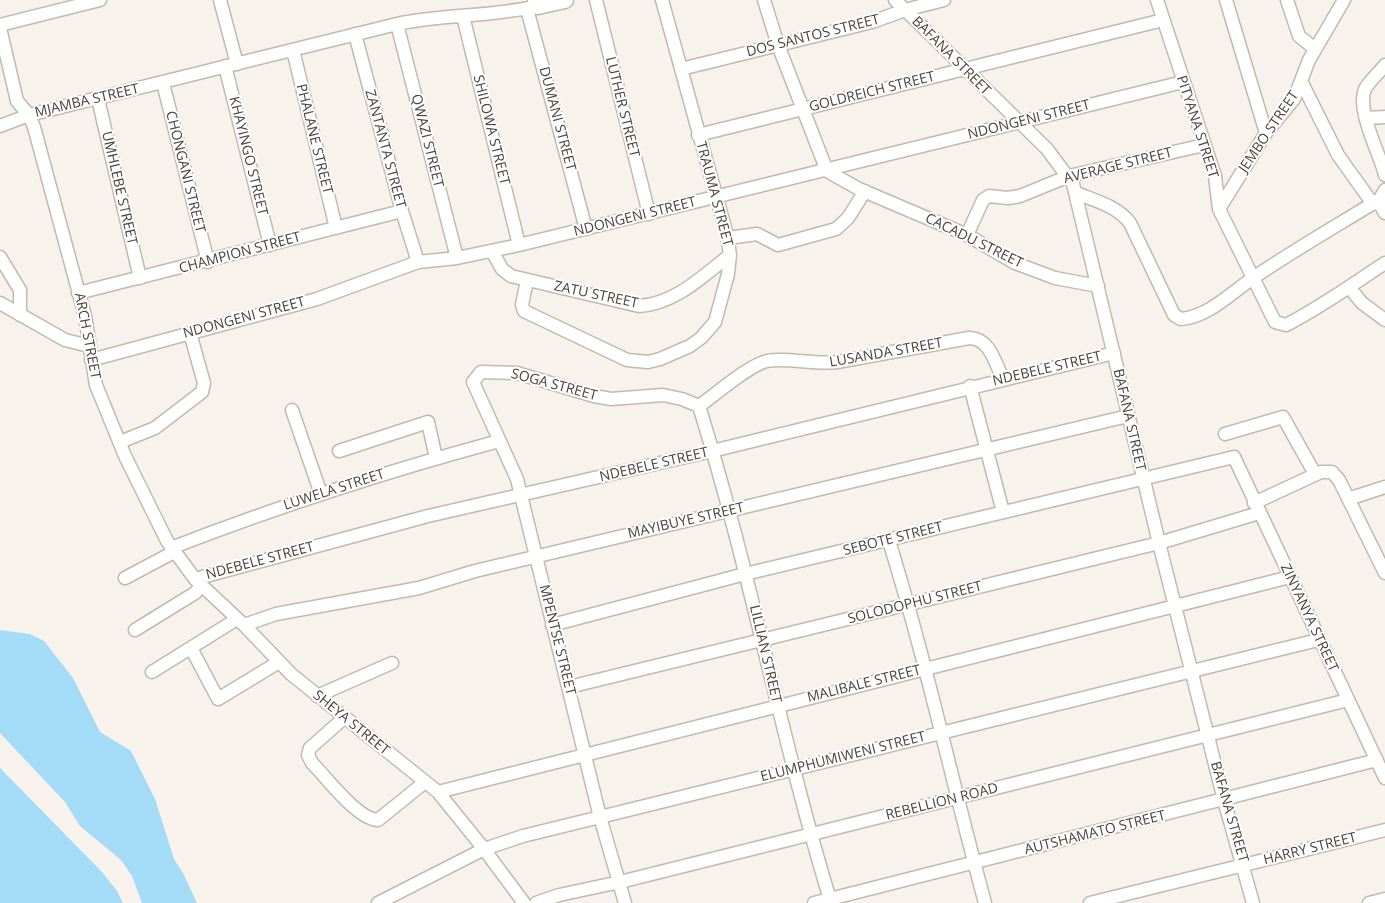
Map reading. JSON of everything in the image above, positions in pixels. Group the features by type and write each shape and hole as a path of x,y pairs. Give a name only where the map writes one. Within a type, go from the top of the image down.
{"street":[{"path":"0,26 100,0"},
{"path":"220,0 231,65"},
{"path":"534,5 565,0"},
{"name":"LUTHER STREET","path":"596,0 649,214"},
{"name":"TRAUMA STREET","path":"527,280 522,305 527,314 618,357 638,362 660,359 690,346 709,330 720,311 730,255 728,238 715,197 662,0"},
{"path":"764,0 778,45 827,171"},
{"name":"BAFANA STREET","path":"895,0 1047,149 1069,176 1076,193 1159,543 1224,800 1244,865 1253,903"},
{"name":"DOS SANTOS STREET","path":"681,69 872,22 905,10 944,0"},
{"name":"PITYANA STREET","path":"1158,0 1215,176 1219,210 1254,278 1270,317 1280,325 1286,325 1349,287"},
{"path":"1226,0 1266,133"},
{"path":"1287,0 1299,36 1316,49"},
{"name":"JEMBO STREET","path":"1219,210 1266,133 1294,99 1338,3"},
{"name":"MJAMBA STREET","path":"0,26 17,101 29,115 397,24 534,5"},
{"name":"DUMANI STREET","path":"534,5 586,229"},
{"name":"SHILOWA STREET","path":"463,16 519,245"},
{"name":"GOLDREICH STREET","path":"698,135 1163,20"},
{"name":"QWAZI STREET","path":"397,24 457,258"},
{"name":"ZANTANTA STREET","path":"355,34 402,211 418,262"},
{"name":"PHALANE STREET","path":"292,50 336,228"},
{"name":"KHAYINGO STREET","path":"231,65 270,245"},
{"path":"1385,65 1365,90 1363,100 1371,138 1385,175"},
{"name":"NDONGENI STREET","path":"91,360 316,299 418,262 457,258 519,245 827,171 1183,82"},
{"path":"1301,82 1338,155 1379,198 1385,213"},
{"name":"CHONGANI STREET","path":"162,83 208,262"},
{"name":"UMHLEBE STREET","path":"98,99 140,278"},
{"path":"0,126 29,115"},
{"name":"ARCH STREET","path":"29,115 78,293 98,390 120,442 173,550"},
{"path":"1367,118 1385,116"},
{"name":"AVERAGE STREET","path":"967,235 986,198 1020,196 1069,176 1204,145"},
{"name":"CACADU STREET","path":"827,171 865,191 967,235 1015,263 1055,278 1098,286"},
{"path":"728,238 757,234 778,245 836,229 848,218 865,191"},
{"path":"1076,193 1114,208 1130,223 1174,315 1180,319 1193,316 1213,307 1254,278 1379,198"},
{"name":"CHAMPION STREET","path":"78,293 208,262 402,211"},
{"name":"ZATU STREET","path":"492,251 506,272 527,280 630,304 647,305 659,303 682,291 730,255"},
{"path":"0,257 20,290 20,315"},
{"path":"1385,263 1349,287 1362,303 1385,320"},
{"path":"0,303 65,340 89,346"},
{"path":"120,442 155,428 202,392 204,383 190,333"},
{"name":"LUSANDA STREET","path":"698,406 765,362 778,360 820,364 837,362 969,338 978,339 985,344 1003,379"},
{"name":"NDEBELE STREET","path":"198,582 428,516 712,451 970,386 1114,353"},
{"name":"SOGA STREET","path":"473,382 481,372 517,373 594,396 632,399 663,395 682,399 698,406"},
{"name":"MPENTSE STREET","path":"473,382 499,441 516,473 600,818 625,903"},
{"path":"970,386 1003,512"},
{"name":"LILLIAN STREET","path":"698,406 745,574 793,770 830,901"},
{"path":"292,410 322,494"},
{"name":"MAYIBUYE STREET","path":"152,672 191,648 241,622 419,588 475,571 536,556 1128,416"},
{"path":"1225,434 1284,417 1315,474"},
{"path":"339,452 428,422 436,458"},
{"name":"LUWELA STREET","path":"125,578 173,550 235,523 436,458 499,441"},
{"name":"SEBOTE STREET","path":"552,624 745,574 889,541 1143,477 1234,457"},
{"name":"ZINYANYA STREET","path":"1234,457 1318,640 1385,778"},
{"name":"SOLODOPHU STREET","path":"569,686 1159,543 1256,508 1315,474 1329,472 1339,480 1348,499"},
{"path":"1385,487 1348,499 1379,551 1385,573"},
{"path":"889,541 909,605 956,799 985,903"},
{"name":"SHEYA STREET","path":"173,550 198,582 241,622 279,662 317,696 438,792 524,903"},
{"name":"MALIBALE STREET","path":"438,792 585,753 1290,577"},
{"path":"135,630 195,593 198,582"},
{"name":"ELUMPHUMIWENI STREET","path":"378,903 484,849 523,836 1318,640"},
{"path":"191,648 218,699 279,662"},
{"path":"317,696 392,663"},
{"name":"REBELLION ROAD","path":"536,903 559,895 620,882 956,799 1348,700"},
{"path":"344,718 310,748 308,754 312,762 358,811 370,819 378,820 425,782"},
{"name":"AUTSHAMATO STREET","path":"814,903 830,901 1377,760"},
{"name":"HARRY STREET","path":"1090,903 1385,830"},
{"path":"1369,903 1385,899"}],"water":[{"path":"0,630 30,634 44,641 73,678 100,732 131,751 155,799 174,859 197,903 142,903 132,876 121,860 80,826 65,802 0,733"},
{"path":"0,768 102,872 117,891 123,903 0,903"}]}
